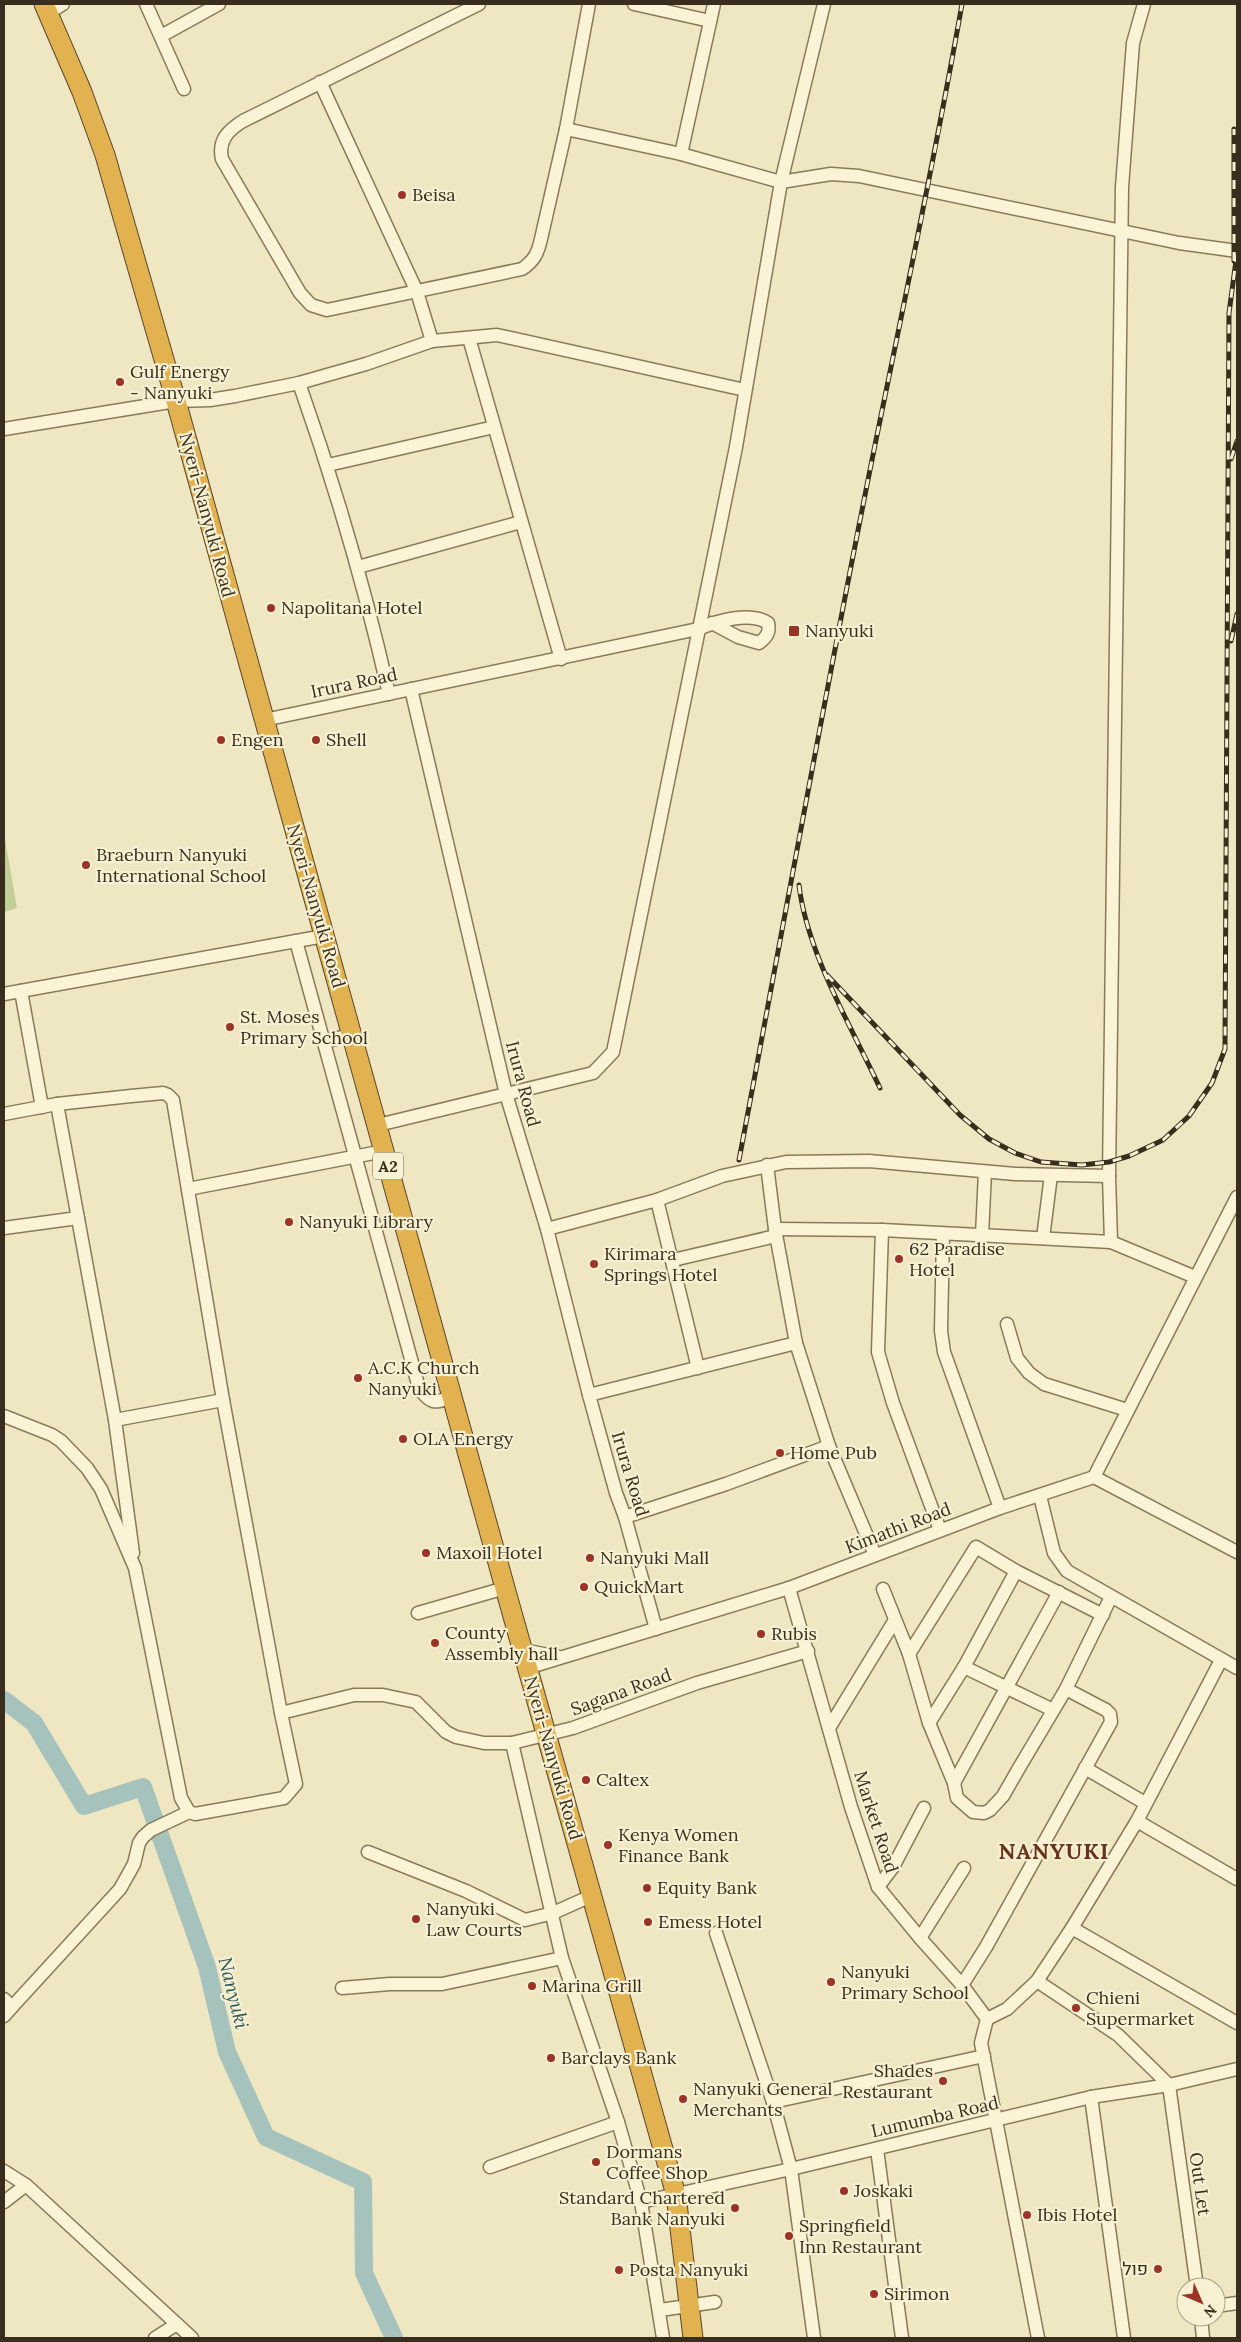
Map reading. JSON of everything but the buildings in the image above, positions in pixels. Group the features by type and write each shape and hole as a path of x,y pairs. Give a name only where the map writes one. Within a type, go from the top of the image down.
{"highway":[{"name":"Nyeri-Nanyuki Road","path":"52,7 105,155 176,401 505,1588 676,2195 693,2338"}],"street":[{"path":"146,4 162,36 184,89"},
{"path":"162,36 219,4"},
{"path":"479,4 234,126 222,139 220,149 222,160 300,293 311,305 327,310 522,269 530,264 538,251 566,130 589,4"},
{"path":"634,4 710,21"},
{"path":"681,154 714,4"},
{"path":"378,1125 593,1073 613,1052 725,503 781,182 824,4"},
{"path":"1111,1242 1109,1176 1122,187 1133,43 1144,4"},
{"path":"320,82 418,292 432,341"},
{"path":"566,130 681,154 781,182 831,174 859,176 1121,229 1179,243 1237,251"},
{"path":"4,429 176,401 210,400 299,382 366,364 432,341 497,335 745,390"},
{"path":"469,338 561,659"},
{"path":"299,382 328,465 358,567 389,694"},
{"path":"328,465 494,427"},
{"path":"358,567 521,522"},
{"path":"411,689 698,629 712,623"},
{"name":"Irura Road","path":"264,720 411,689 506,1094 547,1229 588,1395 656,1629"},
{"path":"4,994 324,936"},
{"path":"296,941 326,1042 390,1290 419,1388 428,1400 434,1403 453,1397"},
{"path":"21,991 42,1107"},
{"path":"326,1042 352,1034"},
{"path":"4,1114 57,1104 131,1096 168,1094 173,1100 223,1400 296,1784 284,1798 195,1814 190,1812 181,1798 136,1568 115,1420 57,1104"},
{"path":"188,1188 384,1151"},
{"path":"547,1229 657,1200 722,1176 786,1162 869,1161 985,1172 1109,1176"},
{"path":"767,1165 776,1233 796,1343 829,1446 875,1555"},
{"path":"982,1235 985,1172"},
{"path":"1043,1238 1051,1175"},
{"path":"1237,1197 1094,1477 1237,1552"},
{"path":"657,1200 698,1368"},
{"path":"4,1228 78,1218"},
{"path":"1225,1221 1237,1227"},
{"path":"673,1260 776,1233 882,1230 1111,1242 1195,1277"},
{"path":"882,1230 878,1352 893,1403 940,1530"},
{"path":"942,1234 941,1331 944,1352 1000,1508"},
{"path":"1007,1324 1017,1358 1029,1373 1044,1384 1127,1410"},
{"path":"588,1395 796,1343"},
{"path":"115,1420 223,1400"},
{"path":"4,1416 52,1435 70,1449 101,1489 136,1568"},
{"path":"625,1517 726,1484 829,1446"},
{"name":"Kimathi Road","path":"525,1659 559,1657 789,1588 1000,1508 1094,1477"},
{"path":"1040,1496 1054,1553 1061,1564 1074,1577 1237,1668"},
{"path":"909,1654 974,1548 1103,1615"},
{"path":"929,1723 964,1667 1016,1571"},
{"path":"418,1613 505,1588"},
{"name":"Market Road","path":"789,1588 851,1807 878,1887 962,1985 987,2019"},
{"path":"883,1589 909,1654 929,1723 954,1783 957,1798 973,1812 984,1813 990,1810 1003,1796 1066,1689 1111,1597"},
{"path":"954,1783 1059,1592"},
{"path":"829,1728 895,1620"},
{"name":"Sagana Road","path":"281,1713 354,1695 383,1695 416,1702 446,1732 456,1737 484,1743 512,1743 547,1735 696,1683 808,1651"},
{"name":"Kimathi Road","path":"525,1659 559,1657"},
{"path":"1038,2338 981,2043 987,2019 1007,2009 1037,1981 1072,1928 1137,1821 1221,1660"},
{"path":"964,1667 1053,1710"},
{"path":"962,1985 986,1947 1111,1718 1106,1710 1066,1689"},
{"path":"512,1743 562,1958 618,2122 641,2202 660,2310 663,2338"},
{"path":"1085,1768 1145,1803"},
{"path":"878,1887 893,1867 924,1808"},
{"path":"7,2007 120,1889 134,1864 138,1843 151,1830 190,1812"},
{"path":"1137,1821 1237,1879"},
{"path":"368,1852 466,1891 525,1920 552,1913 591,1896"},
{"path":"920,1938 964,1868"},
{"path":"1072,1928 1237,2023"},
{"path":"716,1934 773,2102 791,2169 814,2338"},
{"path":"342,1988 390,1984 442,1984 562,1958"},
{"path":"1037,1981 1118,2035 1169,2085"},
{"path":"773,2102 984,2056"},
{"name":"Lumumba Road","path":"641,2202 791,2169 1091,2098 1169,2085 1237,2069"},
{"name":"Out Let","path":"1169,2085 1196,2277"},
{"path":"1091,2098 1124,2338"},
{"path":"490,2167 618,2122"},
{"path":"876,2149 902,2338"},
{"path":"4,2170 26,2185 192,2338"},
{"path":"4,2202 26,2185"},
{"path":"660,2310 688,2304 715,2302"},
{"path":"155,2338 177,2324"}],"green space":[{"path":"4,834 17,908 4,912"}],"waterway":[{"name":"Nanyuki","path":"4,1700 34,1723 84,1806 143,1787 207,1967 227,2052 266,2137 363,2182 364,2273 394,2338"}],"railway":[{"path":"739,1160 840,624 931,170 962,4"},
{"path":"1234,129 1234,261"},
{"path":"827,975 960,1115 989,1139 1015,1153 1041,1162 1082,1165 1109,1162 1129,1156 1163,1140 1189,1116 1212,1083 1225,1049 1229,313 1237,253"},
{"path":"1231,459 1237,441"},
{"path":"1231,641 1237,614"},
{"path":"799,885 804,911 820,963 880,1088"}],"place":[{"name":"Beisa","path":"402,195"},
{"name":"Gulf Energy - Nanyuki","path":"120,382"},
{"name":"Napolitana Hotel","path":"271,608"},
{"name":"Nanyuki","path":"794,631"},
{"name":"Engen","path":"221,740"},
{"name":"Shell","path":"316,740"},
{"name":"Braeburn Nanyuki International School","path":"86,865"},
{"name":"St. Moses Primary School","path":"230,1027"},
{"name":"Nanyuki Library","path":"289,1222"},
{"name":"62 Paradise Hotel","path":"899,1259"},
{"name":"Kirimara Springs Hotel","path":"594,1264"},
{"name":"A.C.K Church Nanyuki","path":"358,1378"},
{"name":"OLA Energy","path":"403,1439"},
{"name":"Home Pub","path":"780,1453"},
{"name":"Maxoil Hotel","path":"426,1553"},
{"name":"Nanyuki Mall","path":"590,1558"},
{"name":"QuickMart","path":"584,1587"},
{"name":"Rubis","path":"761,1634"},
{"name":"County Assembly hall","path":"435,1643"},
{"name":"Caltex","path":"586,1780"},
{"name":"Kenya Women Finance Bank","path":"608,1845"},
{"name":"Equity Bank","path":"647,1888"},
{"name":"Nanyuki Law Courts","path":"416,1919"},
{"name":"Emess Hotel","path":"648,1922"},
{"name":"Nanyuki Primary School","path":"831,1982"},
{"name":"Marina Grill","path":"532,1986"},
{"name":"Chieni Supermarket","path":"1076,2008"},
{"name":"Barclays Bank","path":"551,2058"},
{"name":"Shades Restaurant","path":"943,2081"},
{"name":"Nanyuki General Merchants","path":"683,2099"},
{"name":"Dormans Coffee Shop","path":"596,2162"},
{"name":"Joskaki","path":"844,2191"},
{"name":"Standard Chartered Bank Nanyuki","path":"735,2208"},
{"name":"Ibis Hotel","path":"1027,2215"},
{"name":"Springfield Inn Restaurant","path":"789,2236"},
{"name":"פול","path":"1158,2269"},
{"name":"Posta Nanyuki","path":"619,2270"},
{"name":"Sirimon","path":"874,2294"}],"district":[{"name":"NANYUKI","path":"1054,1851"}]}
